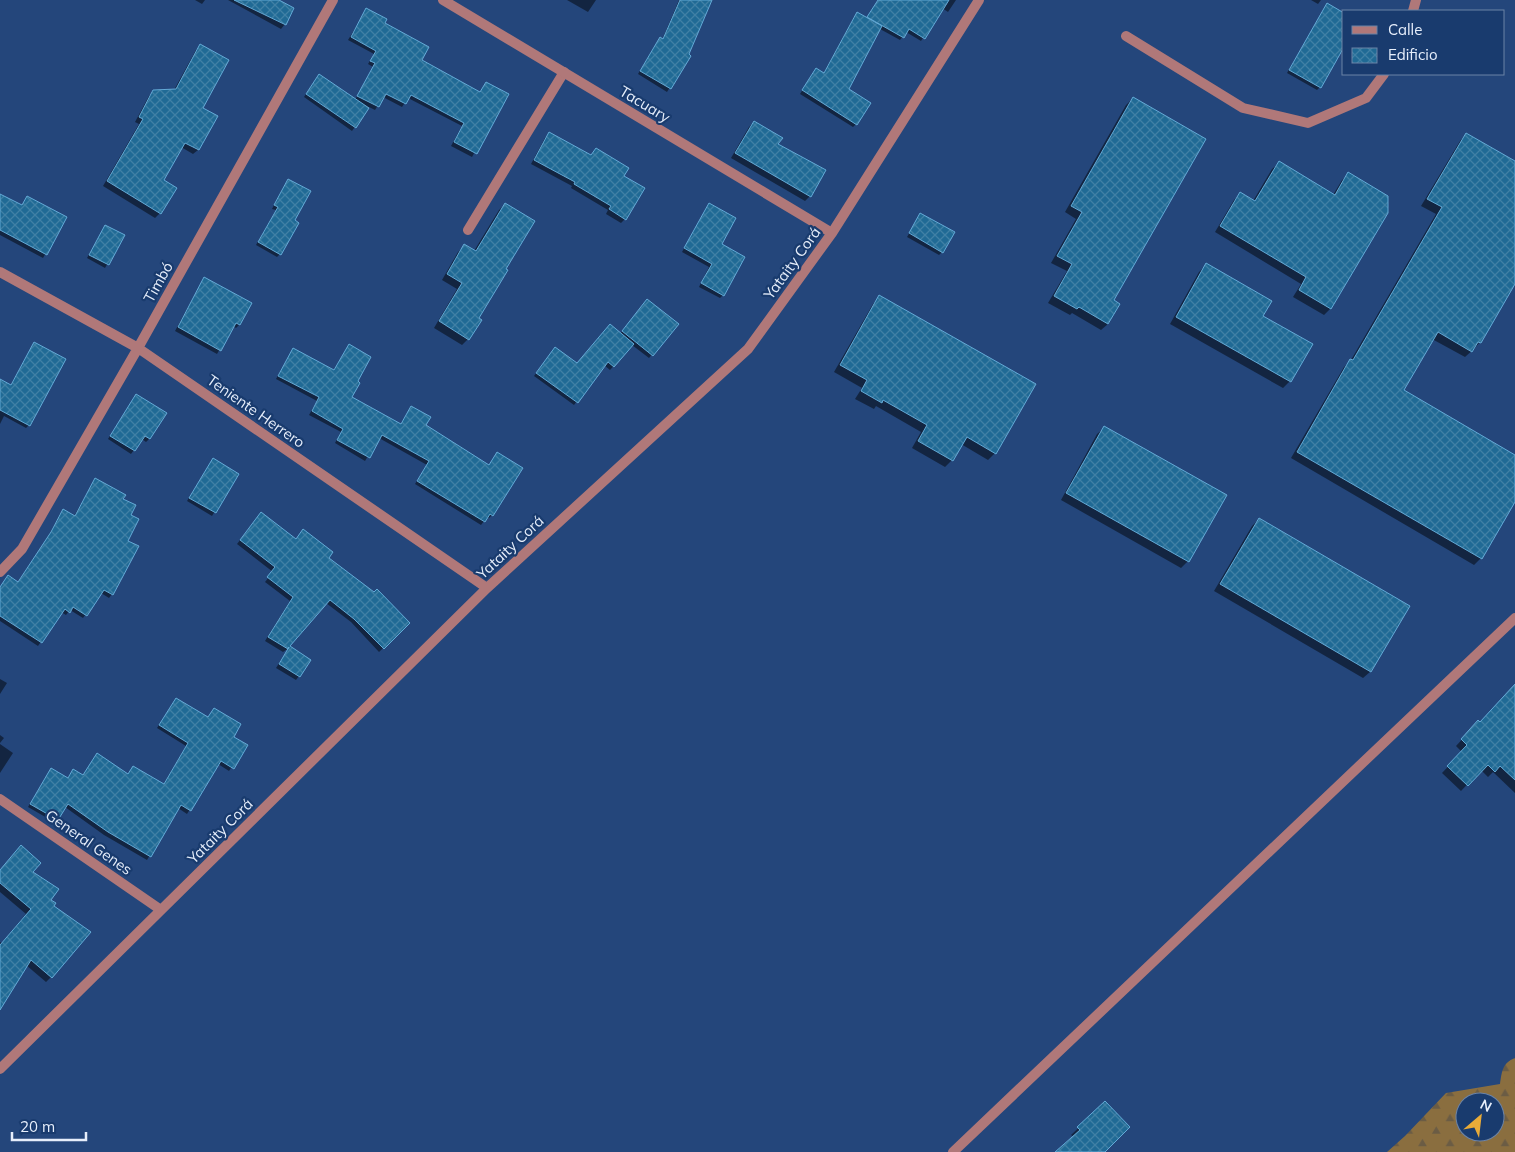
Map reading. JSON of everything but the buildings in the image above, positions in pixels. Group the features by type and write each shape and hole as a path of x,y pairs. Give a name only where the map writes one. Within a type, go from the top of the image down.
{"street":[{"name":"Timbó","path":"0,572 22,550 138,348 333,0"},
{"name":"Tacuary","path":"443,0 832,233"},
{"name":"Yataity Corá","path":"0,1069 487,588 748,349 832,233 979,0"},
{"path":"1126,36 1243,108 1308,123 1366,98 1383,75"},
{"path":"468,230 564,72"},
{"name":"Teniente Herrero","path":"0,272 138,348 487,588"},
{"path":"953,1152 1515,618"},
{"name":"General Genes","path":"0,799 161,910"}],"green space":[{"path":"1515,1058 1515,1152 1387,1152 1446,1093 1500,1084 1503,1068 1507,1062"}]}
